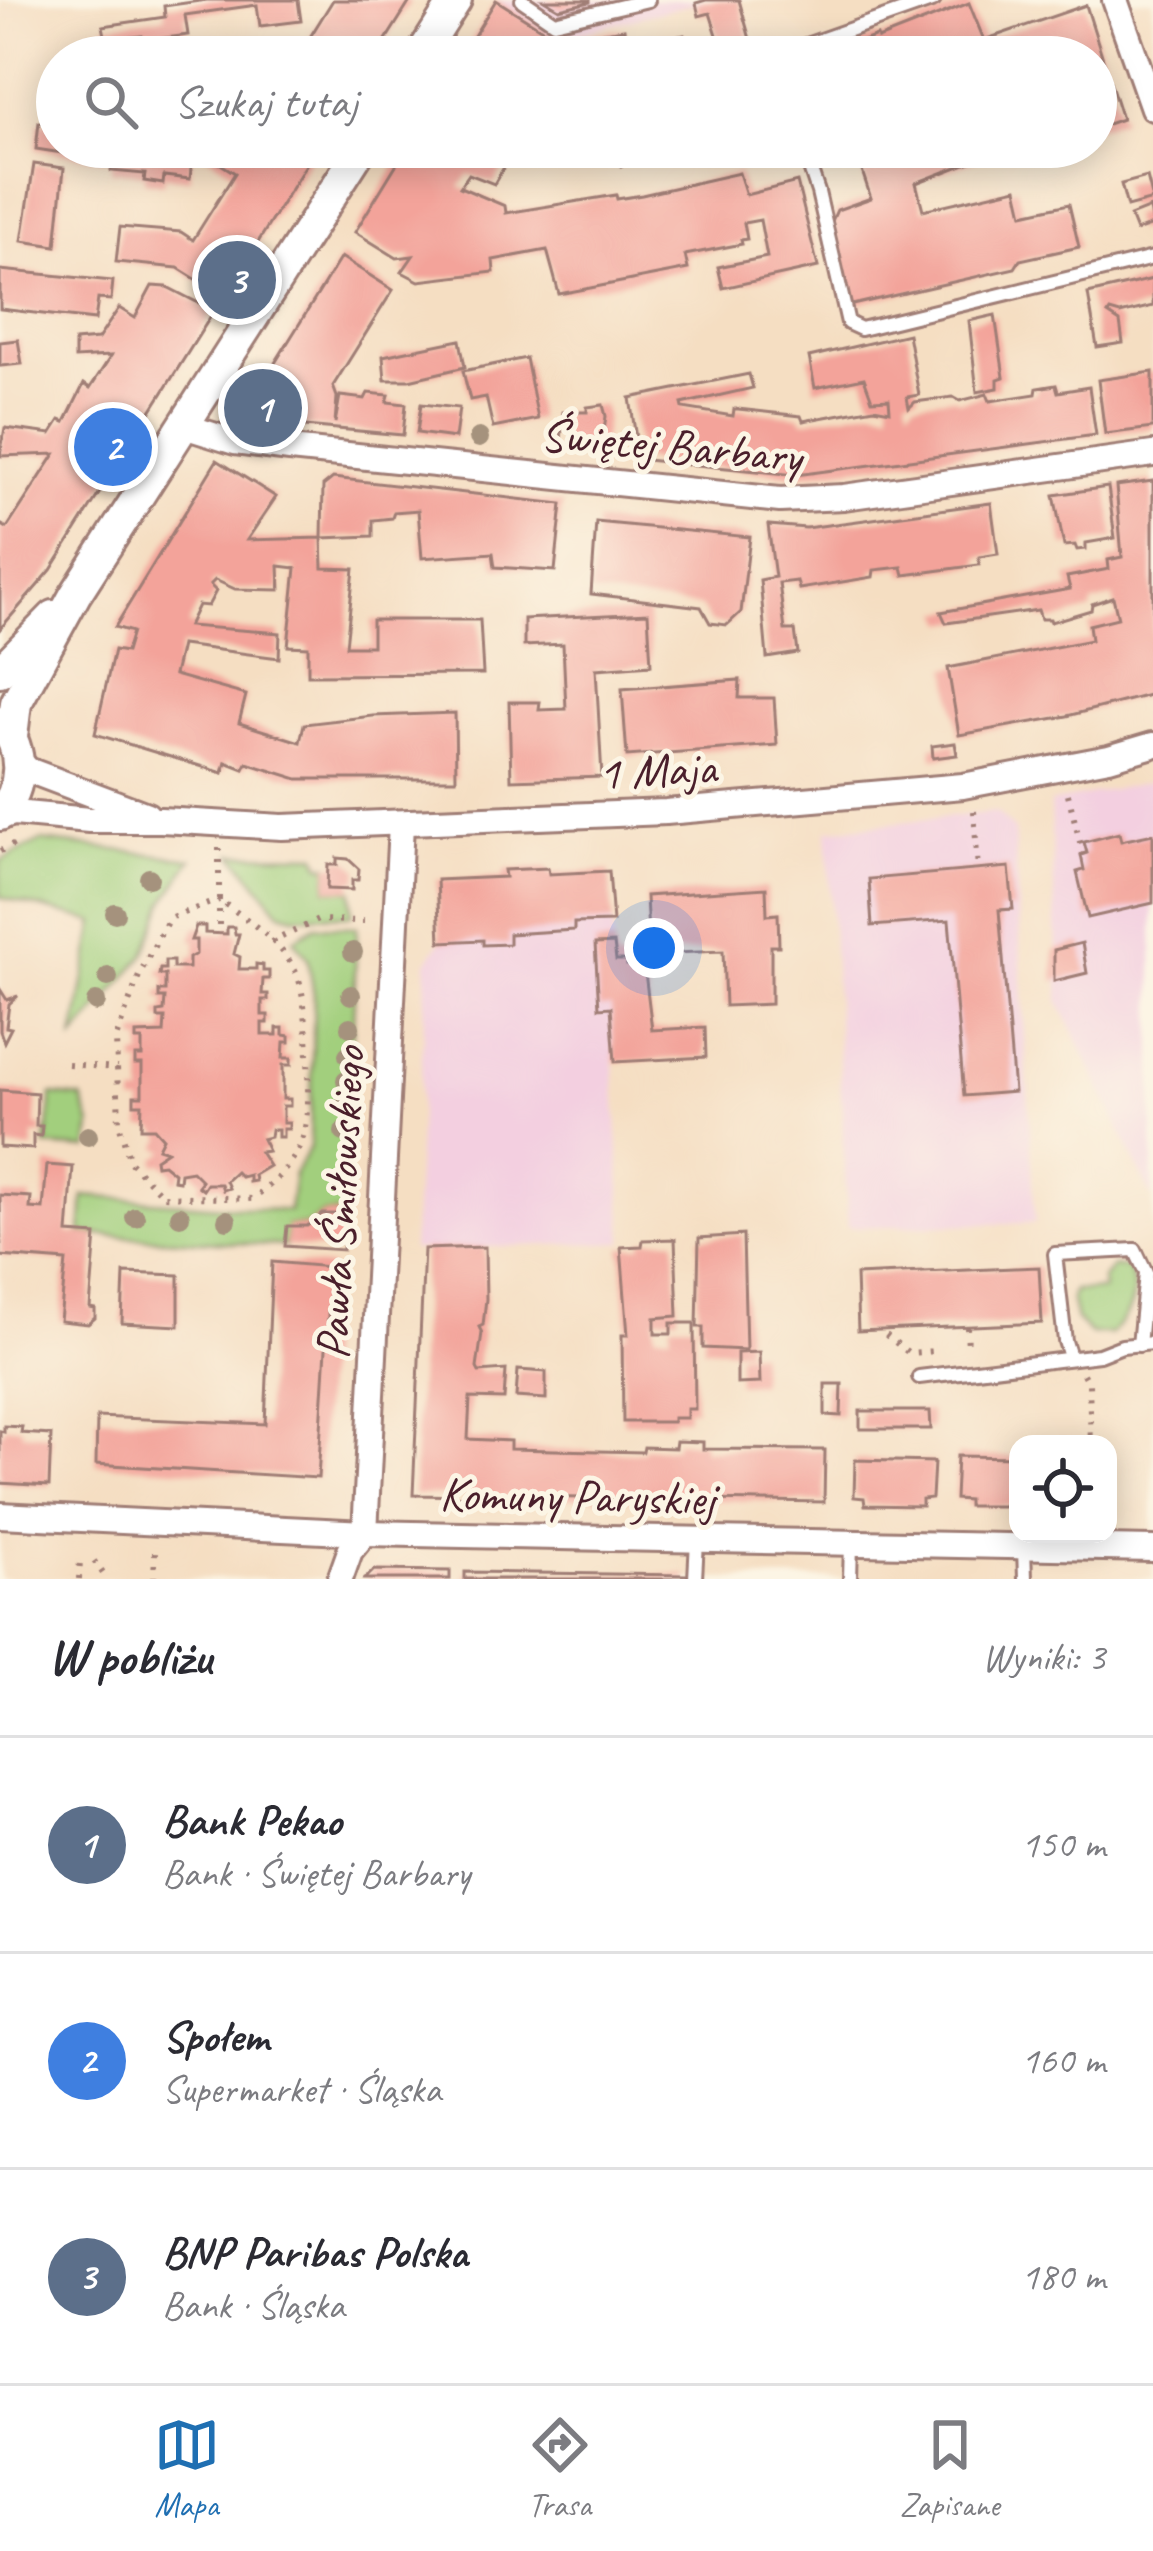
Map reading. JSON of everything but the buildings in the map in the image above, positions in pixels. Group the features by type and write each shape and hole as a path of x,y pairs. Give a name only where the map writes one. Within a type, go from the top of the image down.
{"street":[{"path":"433,36 456,0"},
{"path":"1115,0 1153,107"},
{"path":"0,816 15,790 10,738 16,703 75,596 349,168"},
{"name":"Świętej Barbary","path":"184,426 235,442 290,449 781,500 844,496 1153,454"},
{"path":"0,671 75,596"},
{"name":"1 Maja","path":"10,738 28,770 161,820"},
{"name":"1 Maja","path":"0,816 237,826 401,824 693,810 963,786 1153,745"},
{"name":"Pawła Śmiłowskiego","path":"340,1579 350,1551 365,1533 401,824"},
{"name":"Komuny Paryskiej","path":"0,1515 365,1533 1153,1549"}],"lane":[{"path":"522,0 554,22 648,0"},
{"path":"832,36 934,0"},
{"path":"809,168 848,323 861,329 1153,258"},
{"path":"919,1377 1099,1355 1146,1344 1147,1273 1135,1250 1055,1254 1070,1357"},
{"path":"695,1579 697,1540"},
{"path":"850,1579 851,1543"},
{"path":"1024,1547 1025,1579"}],"path":[{"path":"1068,792 1083,854"},
{"path":"974,808 978,870"},
{"path":"218,848 219,934"},
{"path":"219,900 258,927 297,974 308,1024 304,1138 287,1171 254,1199 163,1196 130,1162 119,1123 116,1038 140,973 169,918 219,900"},
{"path":"271,942 318,920 364,921"},
{"path":"68,1064 117,1068"},
{"path":"968,1327 968,1349"},
{"path":"1070,1357 1089,1384 1091,1435"},
{"path":"154,1579 155,1552"},
{"path":"79,1579 80,1560"},
{"path":"94,1561 107,1579"}],"shaded area":[{"path":"497,0 706,0 569,36 553,36"},
{"path":"1153,781 1153,1199 1059,1001 1059,981 1054,981 1057,949 1050,803"},
{"path":"996,812 1014,829 1035,1223 848,1227 827,830"},
{"path":"548,868 550,874 609,871 618,994 610,995 624,1242 412,1250 427,962 440,942 437,880 504,877 504,870"}],"green space":[{"path":"41,841 192,859 164,903 145,954 74,1039 95,922 0,897 0,861"},
{"path":"233,854 317,855 322,866 328,865 327,889 352,890 352,915 280,912"},
{"path":"316,926 357,927 345,1214 322,1214 307,1226 288,1226 285,1246 81,1234 84,1196 289,1211 294,1174 310,1147 314,995 308,958 294,939"},
{"path":"52,1095 82,1098 91,1125 88,1149 46,1146"},
{"path":"1114,1266 1128,1268 1134,1287 1132,1304 1111,1334 1091,1334 1076,1320 1071,1298 1074,1291 1103,1290 1102,1279"}],"place":[{"name":"BNP Paribas Polska","path":"237,280"},
{"name":"Bank Pekao","path":"263,408"},
{"name":"Społem","path":"113,447"}]}
